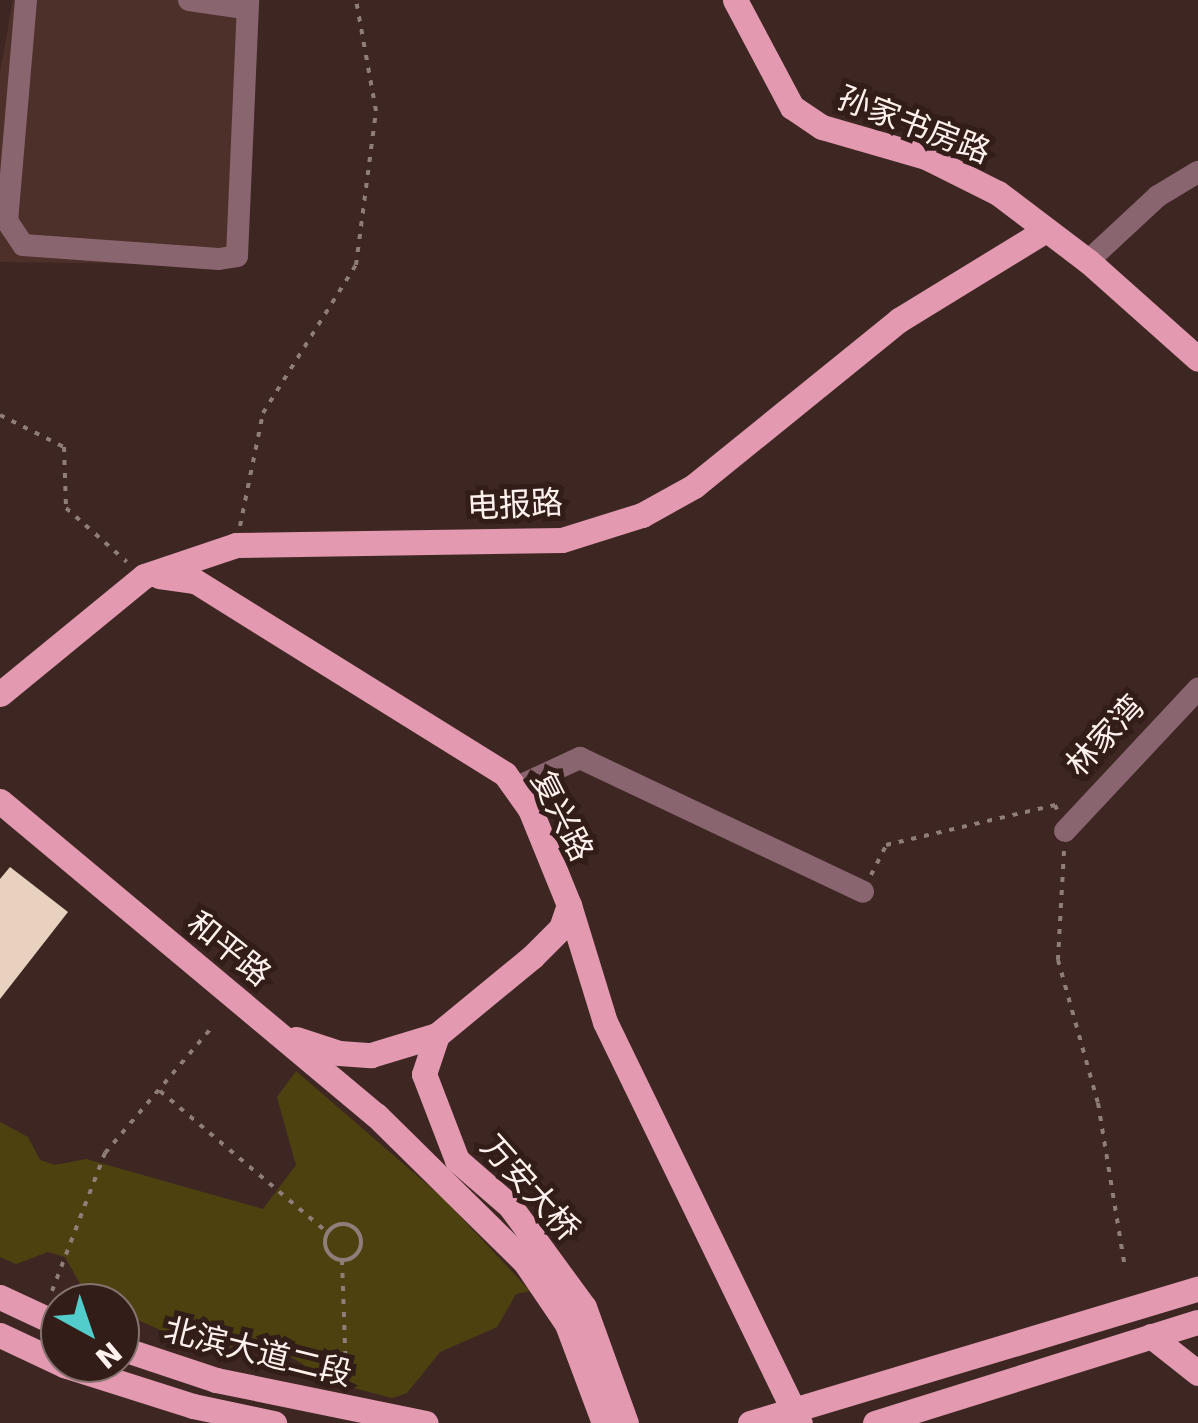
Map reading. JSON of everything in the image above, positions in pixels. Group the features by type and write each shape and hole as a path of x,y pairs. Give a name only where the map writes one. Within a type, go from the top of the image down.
{"main road":[{"name":"孙家书房路","path":"735,0 778,90 807,118 954,168 1088,261 1198,359"},
{"name":"电报路","path":"0,694 144,576 233,546 562,540 642,515 694,486 899,320 1046,230"},
{"path":"230,601 210,582 209,570 233,546"},
{"name":"复兴路","path":"144,576 195,581 505,774 516,788 569,904 593,992 798,1419"},
{"name":"和平路","path":"0,802 282,1034 414,1152"},
{"path":"282,1034 339,1054 371,1055 437,1034 532,956 560,928 569,904"},
{"path":"532,956 558,955 593,992"},
{"name":"万安大桥","path":"437,1034 424,1074 432,1106 457,1160 510,1206 584,1307 626,1423"},
{"name":"万安大桥","path":"414,1152 525,1262 567,1324 604,1423"},
{"path":"0,1296 40,1315"},
{"path":"750,1423 798,1419 1122,1312 1196,1296"},
{"path":"875,1423 1198,1322"},
{"name":"北滨大道二段","path":"0,1335 64,1366 193,1406 274,1423"},
{"path":"1151,1336 1198,1373"},
{"name":"北滨大道二段","path":"140,1355 216,1380 426,1423"}],"street":[{"path":"26,0 7,221 23,245 95,254 237,256 246,4 189,0"},
{"path":"1088,261 1158,196 1198,172"},
{"name":"林家湾","path":"1065,831 1099,787 1198,689"},
{"path":"516,788 580,758 863,892"}],"path":[{"path":"233,546 263,413 356,265 376,111 356,0"},
{"path":"0,415 64,447 66,508 144,576"},
{"path":"863,892 886,845 1055,804 1065,831 1058,960 1098,1103 1126,1268"},
{"path":"55,1283 105,1153 213,1026"},
{"path":"159,1090 328,1233 328,1251 342,1260"},
{"path":"328,1233 345,1224 360,1235 358,1253 342,1260"},
{"path":"342,1260 346,1375"}],"shaded area":[{"path":"13,0 258,0 245,265 0,262 0,73"},
{"path":"296,1071 444,1199 530,1291 516,1294 497,1327 440,1352 407,1393 392,1398 308,1376 303,1364 269,1344 238,1354 194,1345 140,1321 140,1283 80,1283 65,1257 48,1252 16,1264 0,1257 0,1122 28,1137 40,1160 55,1165 86,1159 263,1209 296,1165 277,1097"}],"building":[{"path":"10,867 68,912 0,999 0,879"}]}
